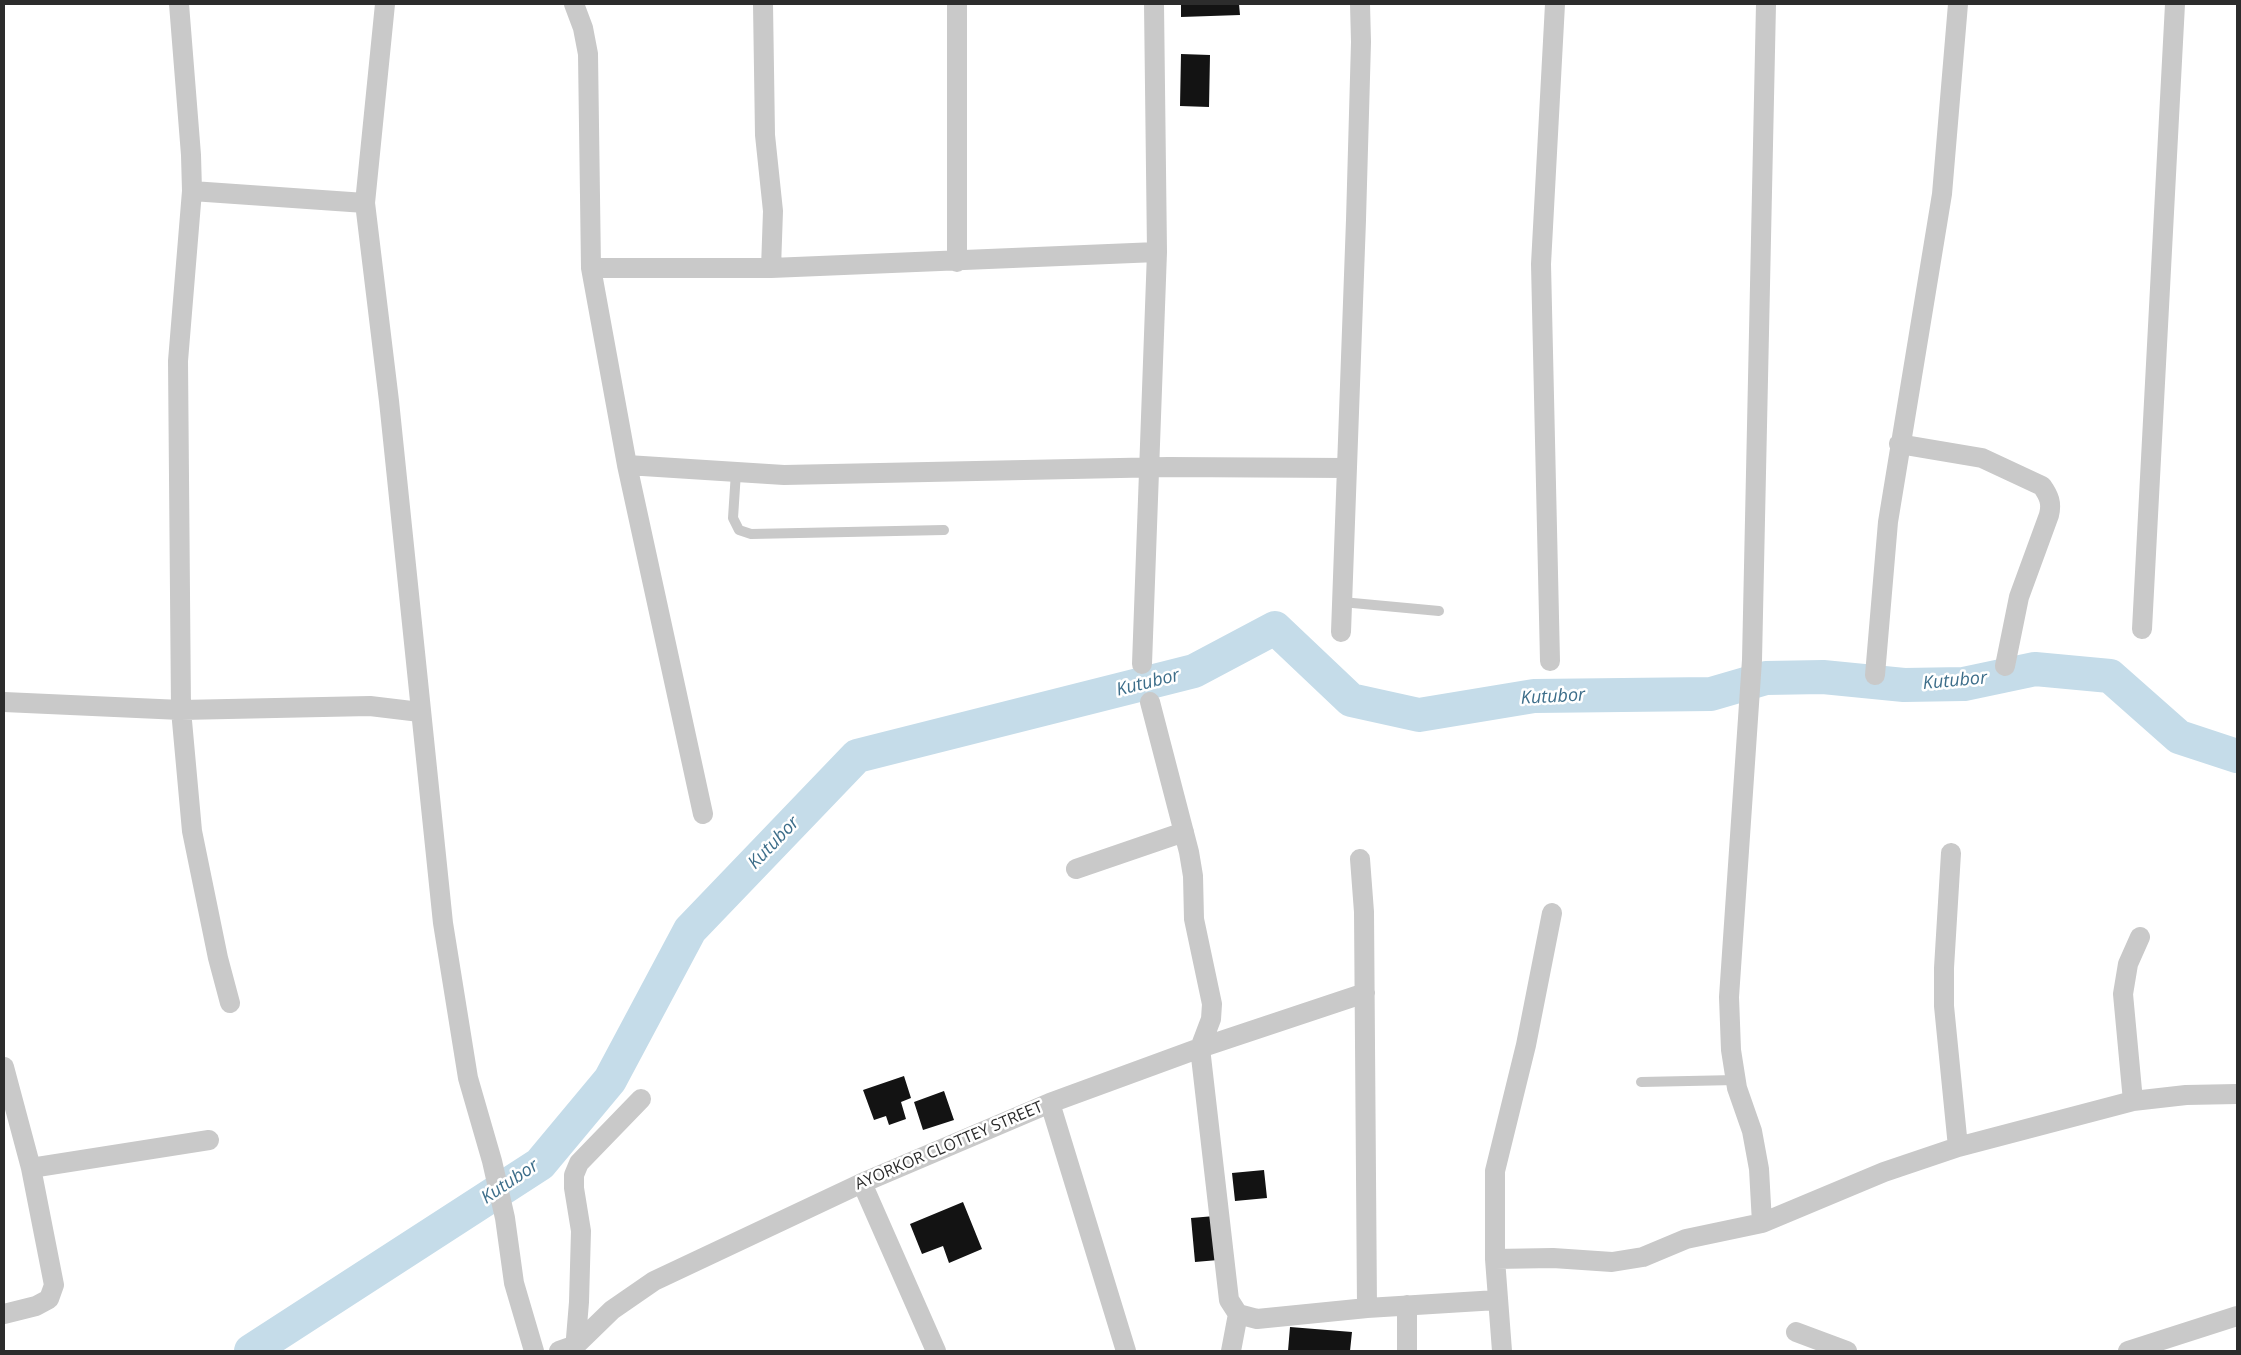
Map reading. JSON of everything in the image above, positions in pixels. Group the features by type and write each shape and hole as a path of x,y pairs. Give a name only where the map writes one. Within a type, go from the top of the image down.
{"street":[{"path":"179,4 191,154 192,190 178,361 181,710 192,830 218,958 230,1003"},
{"path":"385,4 365,202 389,401 444,933 468,1078 492,1161 505,1218 514,1284 534,1351"},
{"path":"574,4 583,28 588,54 591,268 627,465 703,814"},
{"path":"763,4 765,135 773,211 772,268"},
{"path":"957,4 957,262"},
{"path":"1142,664 1157,252 1154,4"},
{"path":"1341,632 1356,220 1361,42 1360,4"},
{"path":"1550,661 1541,264 1555,4"},
{"path":"1762,1223 1759,1169 1752,1131 1736,1080 1731,1050 1730,997 1752,660 1766,4"},
{"path":"1875,675 1886,539 1899,444 1942,194 1958,4"},
{"path":"2142,629 2175,4"},
{"path":"192,190 365,202"},
{"path":"591,268 772,268 957,262 1157,252"},
{"path":"1899,444 1982,458 2042,486 2048,495 2052,505 2019,597 2005,666"},
{"path":"627,465 784,475 1150,468 1346,468"},
{"path":"4,702 181,710 370,706 420,712"},
{"path":"1150,702 1184,832 1193,876 1194,919 1212,1004 1211,1019 1200,1048 1229,1300 1238,1314 1256,1319 1366,1308 1497,1300"},
{"path":"1076,869 1184,832"},
{"path":"1950,853 1944,1006 1958,1147"},
{"path":"1360,859 1364,912 1366,1308"},
{"path":"1502,1351 1495,1259 1495,1171 1526,1045 1552,913"},
{"path":"2133,1101 2124,994 2128,964 2140,937"},
{"name":"AYORKOR CLOTTEY STREET","path":"570,1349 612,1310 654,1281 862,1183 1050,1103 1200,1048 1365,993"},
{"path":"4,1067 9,1101 31,1168 54,1285 49,1299 36,1306 4,1314"},
{"path":"1495,1259 1553,1258 1612,1262 1643,1257 1686,1239 1762,1223 1884,1172 1958,1147 2133,1101 2186,1095 2237,1094"},
{"path":"570,1349 581,1231 574,1188 574,1175 580,1163 641,1099"},
{"path":"1050,1103 1126,1351"},
{"path":"31,1168 209,1140"},
{"path":"862,1183 936,1351"},
{"path":"1407,1305 1407,1351"},
{"path":"1231,1351 1238,1314"},
{"path":"2128,1351 2237,1316"},
{"path":"1796,1332 1847,1351"}],"lane":[{"path":"736,472 733,518 739,530 751,534 944,530"},
{"path":"1342,602 1439,611"},
{"path":"1641,1082 1736,1080"}],"building":[{"path":"1181,4 1239,4 1240,15 1181,17"},
{"path":"1181,54 1210,55 1209,107 1180,106"},
{"path":"904,1076 911,1098 901,1102 906,1119 889,1125 886,1116 874,1120 863,1090"},
{"path":"944,1091 954,1120 923,1130 914,1102"},
{"path":"1264,1170 1267,1198 1235,1201 1232,1173"},
{"path":"963,1202 982,1249 949,1263 943,1246 922,1254 910,1224"},
{"path":"1215,1216 1218,1260 1195,1262 1191,1218"},
{"path":"1290,1327 1352,1332 1350,1351 1288,1351"}],"waterway":[{"name":"Kutubor","path":"251,1351 540,1164 610,1080 690,930 857,756 1194,671 1275,628 1351,700 1419,715 1534,696 1711,694 1766,678 1823,677 1904,685 1964,684 2035,669 2110,676 2179,737 2237,756"}]}
